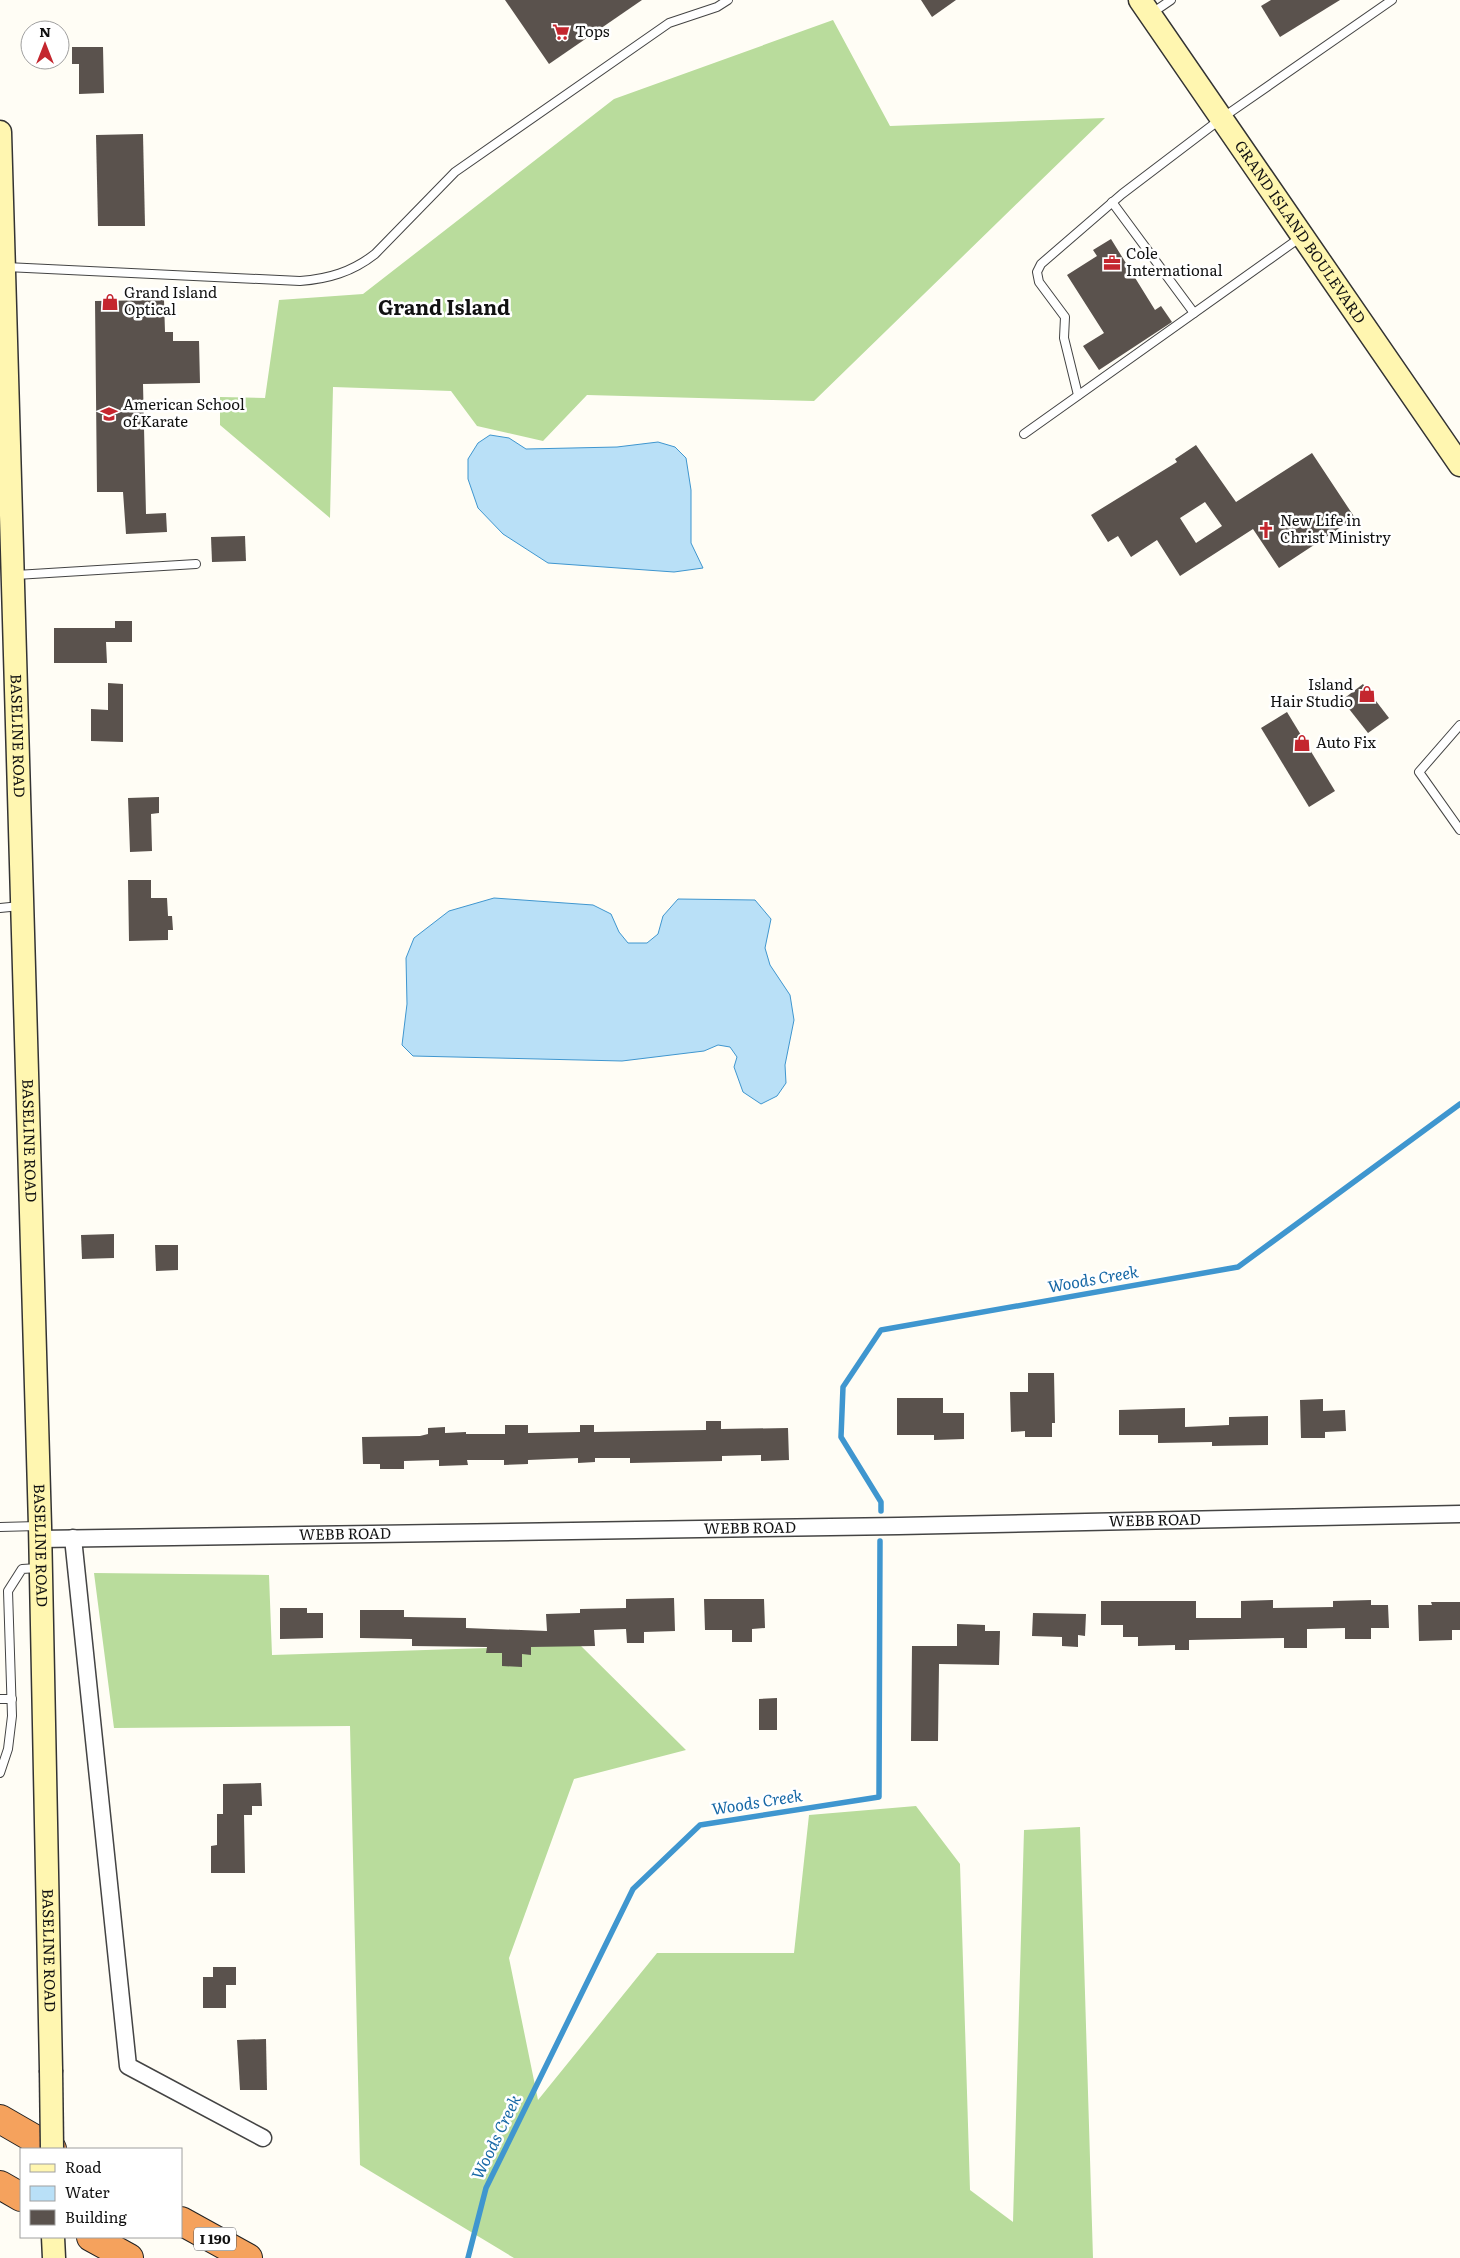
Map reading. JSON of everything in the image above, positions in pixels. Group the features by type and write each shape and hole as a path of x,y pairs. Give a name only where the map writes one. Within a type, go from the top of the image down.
{"highway":[{"path":"0,2119 50,2148"},
{"path":"0,2185 20,2196"},
{"name":"I 190","path":"182,2222 248,2258"},
{"path":"94,2238 129,2258"}],"street":[{"name":"GRAND ISLAND BOULEVARD","path":"1145,7 1460,465"},
{"name":"BASELINE ROAD","path":"0,132 1,232 4,267 5,498 11,575 10,907 40,1532 52,2148"},
{"name":"WEBB ROAD","path":"40,1532 73,1538 1460,1514"},
{"path":"73,1538 128,2066 263,2138"},
{"path":"53,2238 54,2258"}],"lane":[{"path":"4,267 300,281 323,279 360,266 375,254 455,172 669,23 717,7 728,0"},
{"path":"1145,7 1171,0"},
{"path":"1078,395 1064,338 1065,317 1039,282 1036,272 1040,264 1112,202 1222,118 1392,0"},
{"path":"1112,202 1194,313"},
{"path":"1024,434 1303,236"},
{"path":"11,575 196,564"},
{"path":"1460,725 1419,772 1460,830"},
{"path":"0,1527 40,1532"},
{"path":"0,1773 8,1749 12,1699 8,1591 22,1569 40,1568"},
{"path":"0,1642 10,1642"},
{"path":"0,1699 12,1699"}],"green space":[{"path":"833,20 890,126 1105,118 814,401 587,395 543,441 477,426 451,391 333,387 330,518 220,425 220,397 265,398 279,300 363,294 614,99"},
{"path":"94,1573 269,1575 272,1655 580,1645 686,1750 574,1779 509,1958 538,2100 657,1953 794,1953 809,1815 916,1806 960,1864 970,2190 1013,2222 1024,1830 1080,1827 1093,2258 514,2258 360,2165 350,1726 114,1728"}],"water":[{"path":"490,435 509,438 526,449 617,447 658,442 675,447 686,458 691,490 691,543 703,568 674,572 548,563 503,534 478,508 468,479 468,459 478,443"},
{"path":"494,898 593,905 611,914 619,932 628,943 647,943 658,934 663,916 678,899 755,900 771,919 765,948 770,965 790,995 794,1020 785,1065 786,1083 777,1096 761,1104 743,1092 734,1067 737,1057 730,1047 718,1045 704,1051 622,1061 413,1056 402,1045 407,1004 406,958 414,938 449,911"}],"building":[{"name":"Tops","path":"505,0 642,0 549,64"},
{"path":"921,0 956,0 932,17"},
{"path":"1271,0 1340,0 1280,37 1261,6"},
{"path":"72,47 103,47 104,93 79,94 79,64 72,64"},
{"path":"143,134 145,226 98,226 96,135"},
{"path":"1111,239 1155,310 1161,306 1172,322 1099,370 1083,346 1104,333 1067,275 1097,256 1093,250"},
{"path":"164,300 165,332 173,332 173,341 199,341 200,383 143,384 146,514 166,513 167,532 126,534 123,492 97,492 95,301"},
{"path":"1196,445 1236,502 1312,453 1355,518 1279,568 1253,529 1180,576 1157,540 1131,557 1118,536 1108,542 1091,515 1177,462 1175,459","holes":["1205,502 1222,526 1196,543 1180,518"]},
{"path":"245,536 246,561 212,562 211,537"},
{"path":"115,621 132,621 132,642 106,642 107,663 54,663 54,628 115,628"},
{"path":"108,683 123,684 123,742 91,741 91,709 108,710"},
{"path":"1363,684 1389,718 1368,733 1342,700"},
{"path":"1287,712 1335,791 1309,807 1261,728"},
{"path":"159,797 159,813 151,814 152,851 130,852 128,798"},
{"path":"128,880 151,880 151,898 167,898 168,916 172,916 173,930 168,930 168,940 129,941"},
{"path":"114,1234 114,1258 82,1259 81,1235"},
{"path":"155,1245 178,1245 178,1270 156,1271"},
{"path":"1028,1373 1054,1373 1055,1423 1052,1423 1052,1437 1025,1437 1025,1431 1011,1432 1010,1392 1028,1392"},
{"path":"897,1398 943,1398 943,1413 964,1413 964,1439 934,1440 934,1435 897,1435"},
{"path":"1323,1399 1323,1411 1345,1410 1346,1431 1325,1432 1325,1438 1301,1438 1300,1400"},
{"path":"1185,1408 1185,1427 1229,1425 1229,1417 1268,1416 1268,1445 1212,1446 1212,1442 1158,1443 1158,1435 1119,1435 1119,1410"},
{"path":"706,1421 721,1421 721,1429 788,1428 789,1460 761,1461 761,1455 722,1456 722,1461 630,1463 630,1458 595,1458 595,1462 578,1463 578,1458 528,1460 528,1464 504,1465 504,1460 467,1460 468,1465 439,1466 439,1460 404,1461 404,1469 380,1469 380,1464 363,1464 362,1437 420,1436 428,1434 428,1428 445,1427 445,1433 466,1432 466,1434 505,1434 505,1425 528,1425 528,1433 580,1432 580,1425 594,1425 594,1432 706,1430"},
{"path":"674,1598 675,1631 644,1632 644,1643 627,1643 626,1629 594,1630 595,1646 531,1647 531,1655 522,1654 522,1667 502,1666 502,1653 486,1653 487,1647 412,1646 412,1639 360,1638 360,1610 404,1610 404,1617 466,1618 466,1628 547,1631 546,1614 580,1613 580,1609 626,1608 626,1599"},
{"path":"704,1599 764,1599 765,1628 752,1629 752,1642 732,1642 732,1630 705,1630"},
{"path":"1273,1600 1273,1608 1333,1607 1333,1601 1371,1600 1371,1605 1388,1605 1389,1628 1371,1628 1371,1639 1345,1639 1345,1628 1307,1629 1307,1648 1284,1648 1284,1638 1189,1640 1189,1650 1175,1650 1175,1645 1138,1646 1138,1637 1123,1637 1123,1625 1101,1625 1101,1601 1196,1601 1196,1618 1241,1618 1241,1601"},
{"path":"1431,1602 1460,1602 1460,1630 1452,1630 1452,1640 1419,1641 1418,1605 1432,1605"},
{"path":"280,1608 307,1608 307,1613 323,1613 323,1638 280,1639"},
{"path":"1033,1613 1086,1614 1085,1636 1078,1635 1078,1647 1062,1646 1062,1637 1032,1636"},
{"path":"957,1624 985,1625 985,1631 1000,1631 999,1665 939,1664 938,1741 911,1741 912,1646 957,1646"},
{"path":"777,1698 777,1730 759,1730 759,1699"},
{"path":"261,1783 262,1806 252,1806 252,1815 244,1815 245,1873 211,1873 211,1846 217,1845 217,1814 223,1814 223,1784"},
{"path":"213,1967 236,1967 236,1985 226,1985 226,2008 203,2008 203,1977 213,1977"},
{"path":"266,2039 267,2090 240,2090 237,2040"}],"waterway":[{"name":"Woods Creek","path":"881,1511 881,1502 841,1437 843,1387 881,1330 1238,1267 1460,1104"},
{"name":"Woods Creek","path":"468,2258 486,2188 633,1889 700,1825 879,1797 880,1541"}],"place":[{"name":"Tops","path":"561,32"},
{"name":"Cole International","path":"1112,263"},
{"name":"Grand Island Optical","path":"110,302"},
{"name":"American School of Karate","path":"109,414"},
{"name":"New Life in Christ Ministry","path":"1266,530"},
{"name":"Island Hair Studio","path":"1367,694"},
{"name":"Auto Fix","path":"1302,743"}],"district":[{"name":"Grand Island","path":"444,308"}]}
